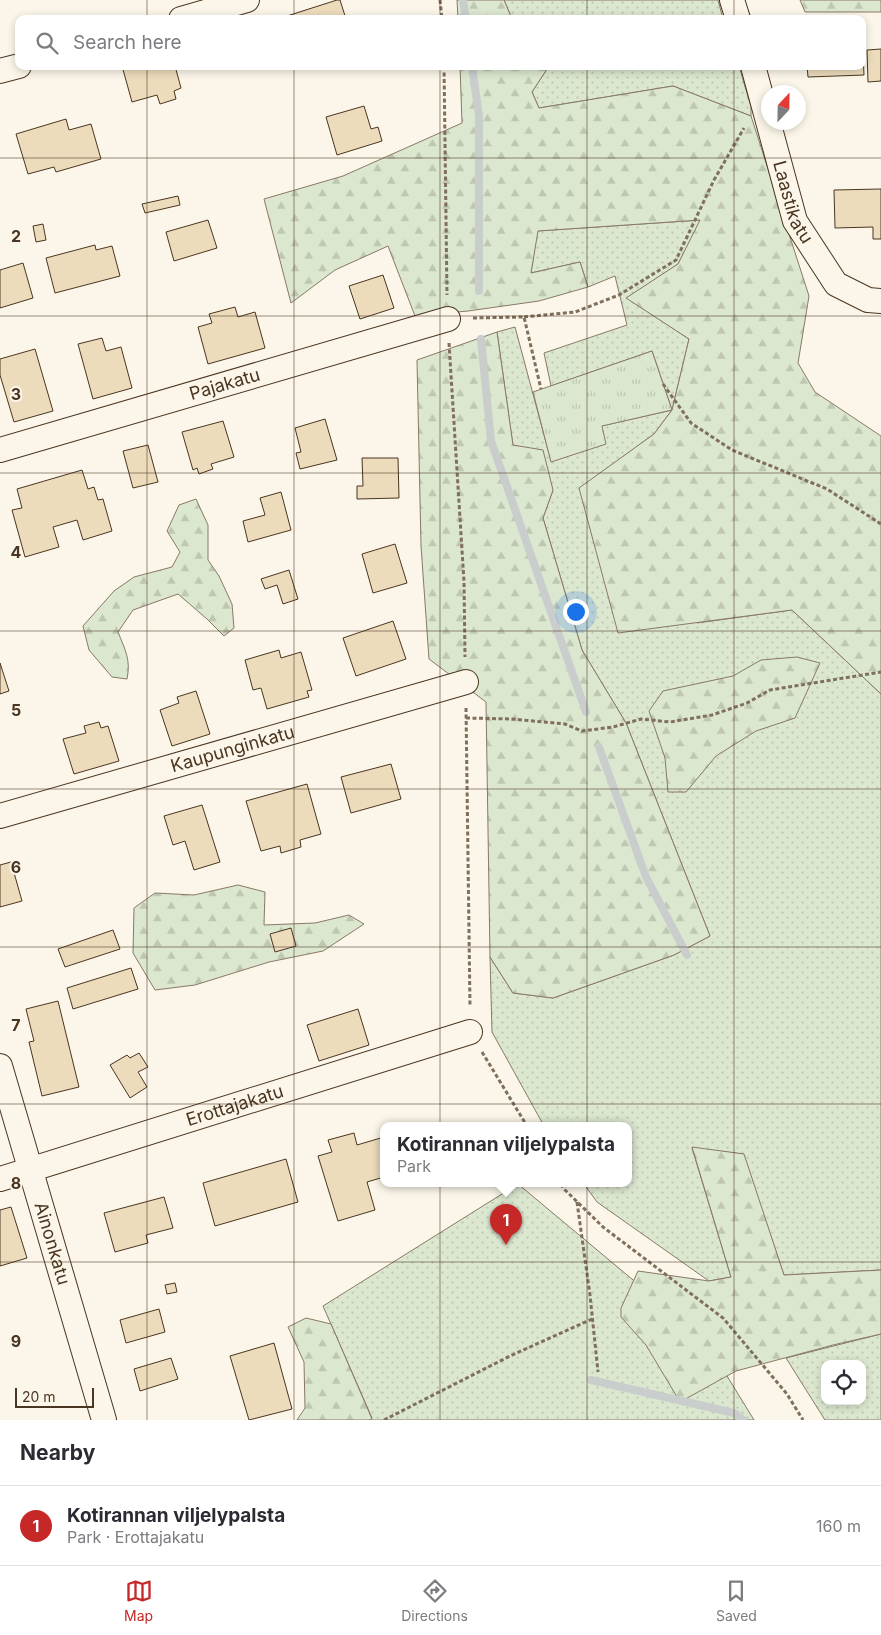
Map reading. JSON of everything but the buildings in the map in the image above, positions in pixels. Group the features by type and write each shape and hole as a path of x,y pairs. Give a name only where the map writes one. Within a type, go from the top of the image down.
{"street":[{"path":"195,15 246,0"},
{"path":"732,0 737,15"},
{"path":"0,71 15,67"},
{"name":"Laastikatu","path":"754,70 761,96"},
{"name":"Laastikatu","path":"770,130 794,221 836,284 868,300 881,300"},
{"name":"Pajakatu","path":"0,450 448,319"},
{"name":"Kaupunginkatu","path":"0,816 466,682"},
{"name":"Erottajakatu","path":"0,1179 470,1032"},
{"name":"Ainonkatu","path":"0,1066 104,1420"}],"path":[{"path":"440,0 442,15"},
{"path":"444,70 448,319 464,582 470,1032 525,1122"},
{"path":"448,319 524,317 575,312 619,295 676,260 714,180 741,131 761,110"},
{"path":"524,317 541,389"},
{"path":"663,384 691,423 732,450 827,489 881,524"},
{"path":"466,718 512,719 565,724 582,731 613,727 641,719 670,722 712,715 747,703 770,690 881,672"},
{"path":"563,1187 603,1228 723,1318 787,1394 803,1420"},
{"path":"577,1202 598,1372"},
{"path":"384,1420 510,1356 592,1319"}],"green space":[{"path":"457,0 504,0 510,15 458,15"},
{"path":"504,0 718,0 722,15 510,15"},
{"path":"800,0 881,0 881,12 805,12"},
{"path":"460,70 546,70 532,92 539,108 673,86 751,116 809,296 798,363 815,392 881,436 881,694 792,610 618,633 579,488 654,434 672,410 689,339 626,298 678,264 700,220 538,231 531,273 580,262 588,287 539,301 415,316 388,246 335,270 291,303 264,199 343,176 462,123"},
{"path":"546,70 740,70 751,107 751,116 673,86 539,108 532,92"},
{"path":"701,220 678,264 627,298 689,339 672,410 652,351 551,386 544,353 627,325 615,276 588,287 580,262 531,273 537,231"},
{"path":"515,327 551,461 601,426 672,410 654,434 579,489 697,623 792,610 881,694 881,1270 784,1275 743,1154 692,1148 731,1277 709,1281 597,1202 586,1187 632,1187 632,1122 542,1122 492,1032 490,957 513,993 553,998 674,955 710,936 626,723 582,650 543,518 553,490 513,446 497,332"},
{"path":"497,332 513,445 543,450 553,490 543,518 582,650 626,723 710,936 674,955 553,998 513,993 490,957 486,702 429,659 421,546 417,360"},
{"path":"652,351 672,410 602,426 606,444 551,462 533,392"},
{"path":"196,499 208,525 208,560 219,576 232,604 234,628 224,636 178,594 133,610 118,632 128,660 127,679 112,677 89,650 83,626 114,591 134,577 172,567 180,552 167,531 179,505"},
{"path":"797,657 820,663 795,718 756,731 716,756 686,792 668,792 665,758 649,711 663,691 733,676 761,660"},
{"path":"238,885 265,892 264,925 315,923 349,915 364,924 323,951 269,962 195,985 155,990 133,953 134,908 155,893 194,895"},
{"path":"692,1147 744,1154 784,1275 881,1270 881,1334 736,1371 680,1402 646,1345 621,1317 621,1308 638,1271 709,1281 731,1277"},
{"path":"513,1187 522,1187 705,1340 754,1420 369,1420 372,1418 323,1306"},
{"path":"306,1318 331,1324 372,1419 297,1420 305,1408 304,1362 288,1327"},
{"path":"881,1334 881,1420 825,1420 786,1358"}],"waterway":[{"path":"463,0 465,15"},
{"path":"473,70 479,116 479,291"},
{"path":"481,339 491,441 586,712"},
{"path":"599,747 646,877 687,955"},
{"path":"591,1380 734,1413 743,1420"}],"place":[{"name":"Kotirannan viljelypalsta","path":"506,1245"}]}
